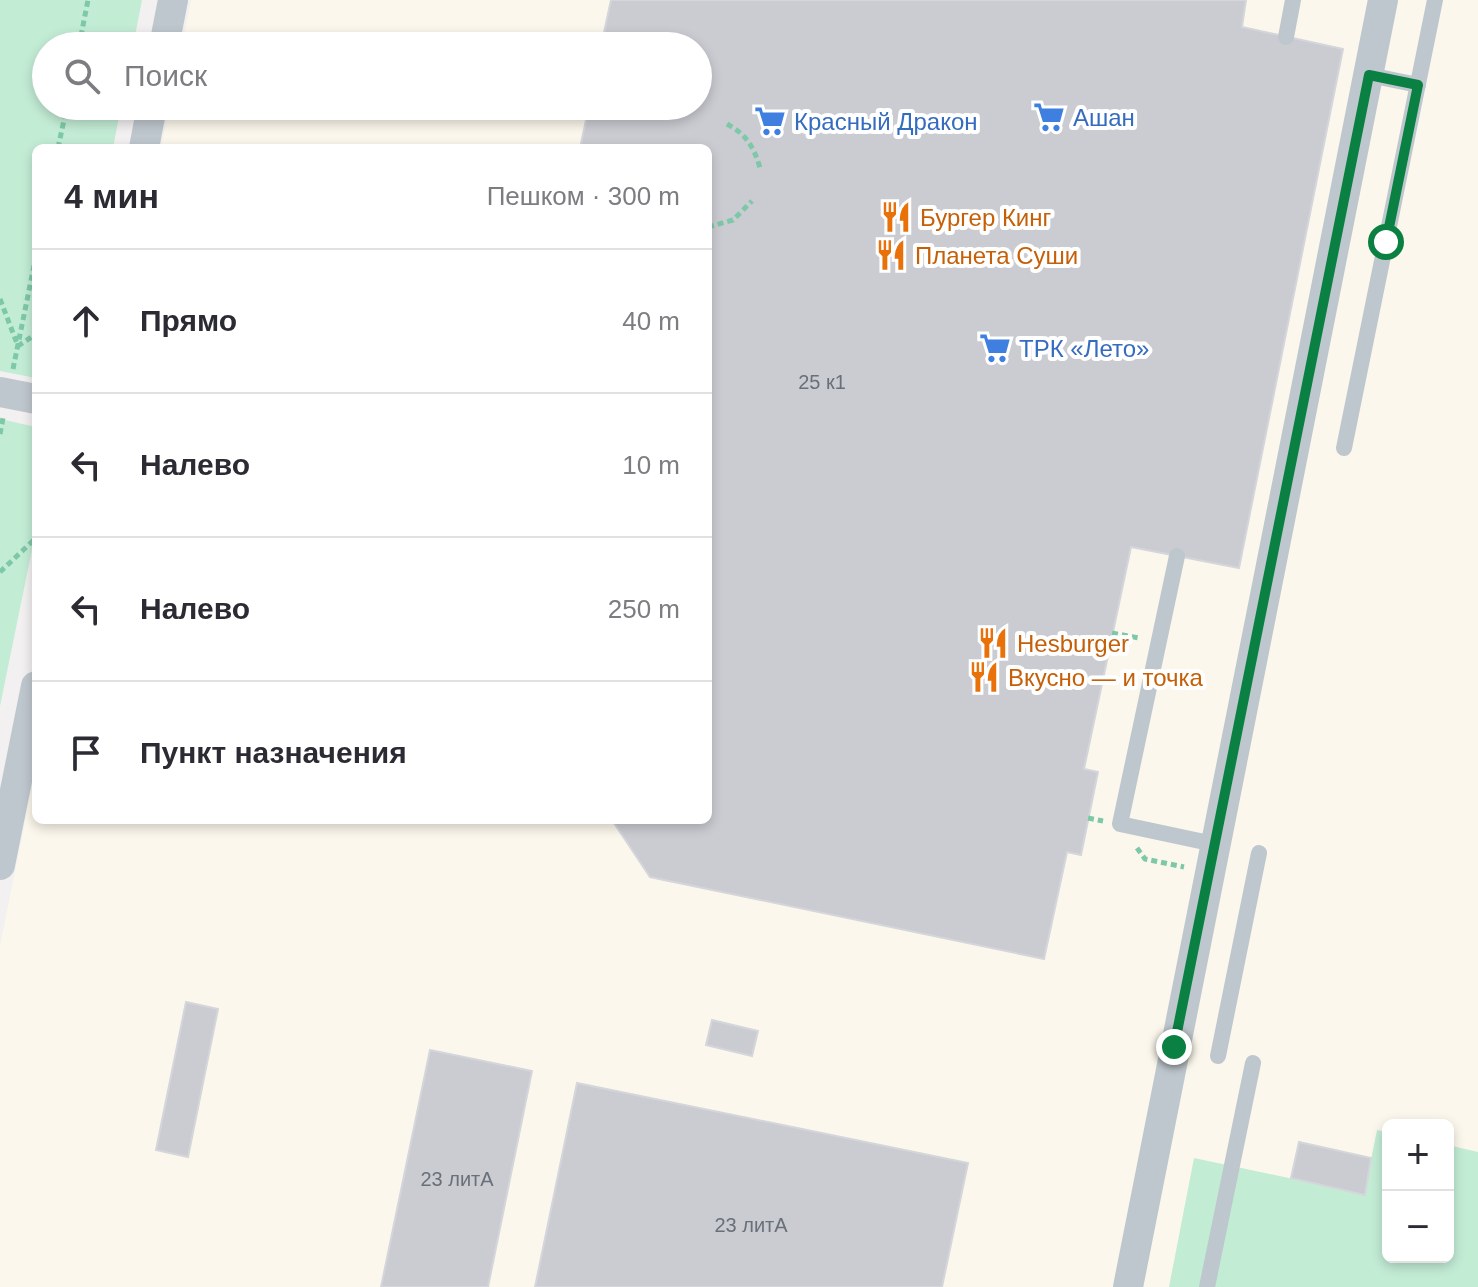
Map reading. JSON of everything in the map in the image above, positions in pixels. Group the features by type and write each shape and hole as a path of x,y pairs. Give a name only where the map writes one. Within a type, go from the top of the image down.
{"street":[{"path":"167,32 173,0"},
{"path":"1128,1287 1383,0"},
{"path":"145,144 149,120"},
{"path":"6,385 32,397"},
{"path":"0,865 32,706"}],"lane":[{"path":"1286,37 1293,0"},
{"path":"1344,448 1435,0"},
{"path":"1369,75 1418,85"},
{"path":"1177,556 1120,824 1214,844"},
{"path":"1218,1056 1259,853"},
{"path":"1207,1287 1253,1063"}],"path":[{"path":"82,32 88,0"},
{"path":"59,144 64,120"},
{"path":"727,124 748,140 760,168"},
{"path":"712,226 733,220 752,201"},
{"path":"6,385 18,346 32,276"},
{"path":"0,299 18,346"},
{"path":"18,346 32,337"},
{"path":"0,572 32,542"}],"shaded area":[{"path":"191,0 1478,0 1478,1287 0,1287 0,946 32,787 32,824 712,824 712,144 162,144 166,120 712,120 712,32 185,32"}],"green space":[{"path":"0,0 142,0 136,32 32,32 32,120 118,120 114,144 32,144 32,377 0,371"},
{"path":"0,419 32,426 32,550 0,706"},
{"path":"1377,1130 1382,1131 1382,1263 1454,1263 1454,1146 1478,1152 1478,1287 1169,1287 1194,1158 1364,1194"}],"building":[{"name":"ТРК «Лето»","path":"611,0 1246,0 1242,27 1343,49 1239,568 1131,547 1084,769 1098,772 1081,855 1067,852 1044,959 650,877 615,824 712,824 712,144 581,144 586,120 712,120 712,32 604,32"},
{"path":"186,1002 218,1009 188,1157 156,1150"},
{"path":"712,1020 758,1031 752,1056 706,1045"},
{"path":"430,1050 532,1071 488,1287 381,1287"},
{"path":"577,1083 968,1163 942,1287 535,1287"},
{"path":"1299,1142 1371,1158 1365,1195 1291,1178"}],"place":[{"name":"Ашан","path":"1049,117"},
{"name":"Красный Дракон","path":"770,121"},
{"name":"Бургер Кинг","path":"896,217"},
{"name":"Планета Суши","path":"891,255"},
{"name":"ТРК «Лето»","path":"995,348"},
{"name":"Hesburger","path":"993,643"},
{"name":"Вкусно — и точка","path":"984,677"}],"route":[{"path":"1174,1047 1369,75 1418,85 1386,242"}]}
